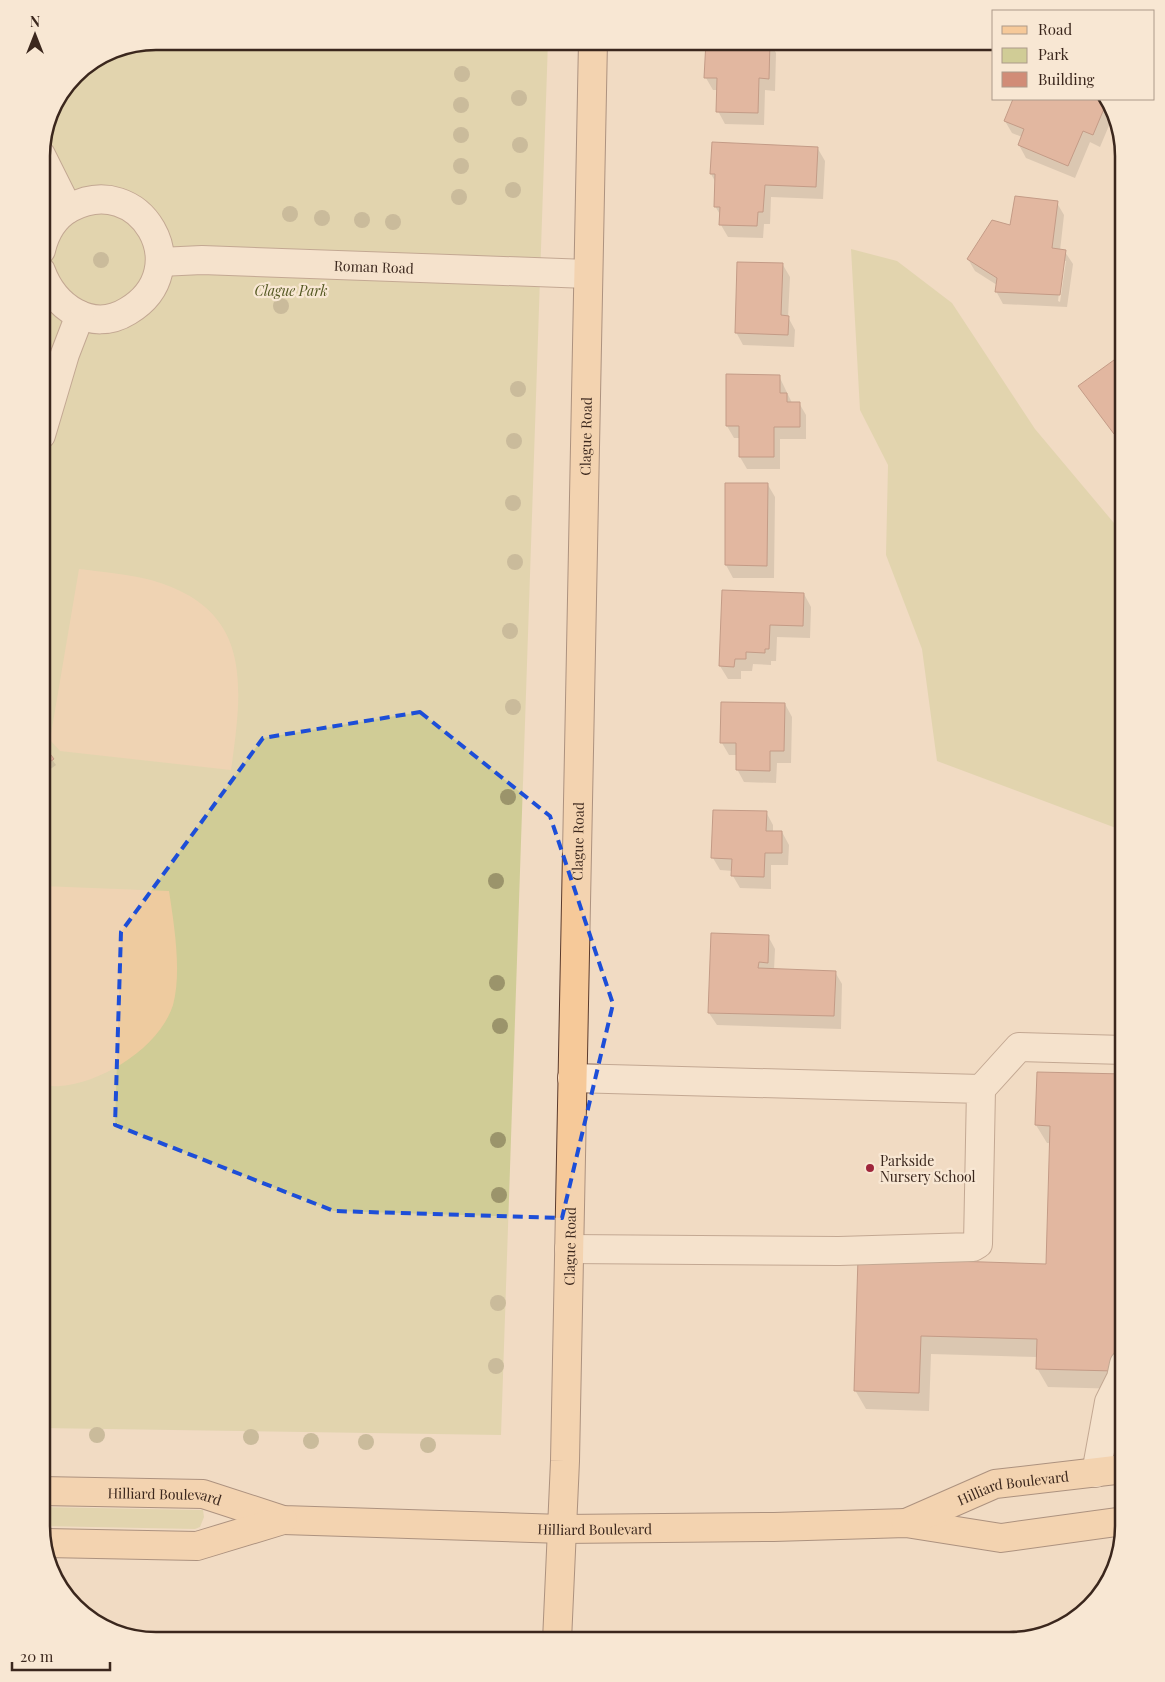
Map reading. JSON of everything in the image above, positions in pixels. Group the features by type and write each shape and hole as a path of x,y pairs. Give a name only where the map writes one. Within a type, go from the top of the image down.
{"main road":[{"name":"Clague Road","path":"557,1632 563,1529 593,50"},
{"name":"Hilliard Boulevard","path":"906,1523 995,1484 1115,1470"},
{"name":"Hilliard Boulevard","path":"50,1491 204,1494 283,1520 563,1529 774,1528 906,1523 1001,1538 1115,1522"},
{"name":"Hilliard Boulevard","path":"52,1543 197,1546 283,1520"}],"lane":[{"path":"50,172 68,209"},
{"path":"50,228 68,209 79,203 96,199 113,200 129,206 143,216 153,230 159,246 160,262 156,280 149,294 138,305 125,313 111,318 95,318 80,315 66,308 50,290"},
{"name":"Roman Road","path":"160,262 202,260 588,274"},
{"path":"50,405 65,354 80,315"},
{"path":"569,1249 839,1252 973,1247 978,1244 981,1089 1019,1047 1115,1050"},
{"path":"572,1078 981,1089"},
{"path":"1096,1473 1109,1402 1115,1389"}],"highlighted area":[{"path":"420,712 550,816 613,1004 562,1218 334,1211 115,1125 121,932 263,738"}],"green space":[{"name":"Clague Park","path":"156,50 548,50 501,1435 50,1428 50,150 58,116 64,103 81,81 103,64 136,52"},
{"path":"851,249 897,261 952,303 1035,429 1115,524 1115,828 937,761 922,649 886,555 888,465 860,410"},
{"path":"50,1507 203,1510 204,1517 200,1527 195,1529 50,1526"}],"sand":[{"path":"79,569 151,580 184,593 208,610 224,630 234,654 238,680 238,708 231,770 60,751 50,740"},
{"path":"50,886 169,891 176,948 177,978 173,1005 166,1020 156,1035 143,1048 111,1070 94,1078 76,1083 51,1086"}],"building":[{"path":"706,50 770,50 769,79 759,78 758,113 716,112 717,78 704,78"},
{"path":"1013,100 1099,100 1104,109 1093,135 1083,131 1068,166 1018,145 1024,129 1004,121"},
{"path":"712,142 818,147 816,187 765,185 763,212 758,212 757,226 719,225 720,207 714,207 715,174 710,174"},
{"path":"1015,196 1058,201 1052,248 1066,250 1060,295 995,292 997,278 967,259 992,220 1010,225"},
{"path":"737,262 783,263 781,315 789,316 788,335 735,333"},
{"path":"1114,360 1114,434 1078,386"},
{"path":"726,374 780,375 780,393 787,393 787,402 800,402 800,427 774,427 774,457 739,457 739,426 726,426"},
{"path":"725,483 768,483 767,566 725,565"},
{"path":"722,590 804,593 803,626 770,625 769,649 765,649 765,653 746,652 746,659 735,659 734,667 719,666"},
{"path":"721,702 785,703 784,751 770,751 770,771 736,770 736,743 720,743"},
{"path":"50,754 54,759 50,762"},
{"path":"713,810 767,811 766,831 782,831 782,853 765,853 764,877 731,876 732,859 711,858"},
{"path":"711,933 769,935 768,963 759,962 758,968 836,971 834,1016 708,1013"},
{"path":"1037,1072 1115,1074 1114,1371 1036,1369 1037,1339 921,1336 919,1393 854,1391 858,1258 1046,1264 1050,1126 1035,1125"}],"place":[{"name":"Parkside Nursery School","path":"870,1168"}]}
